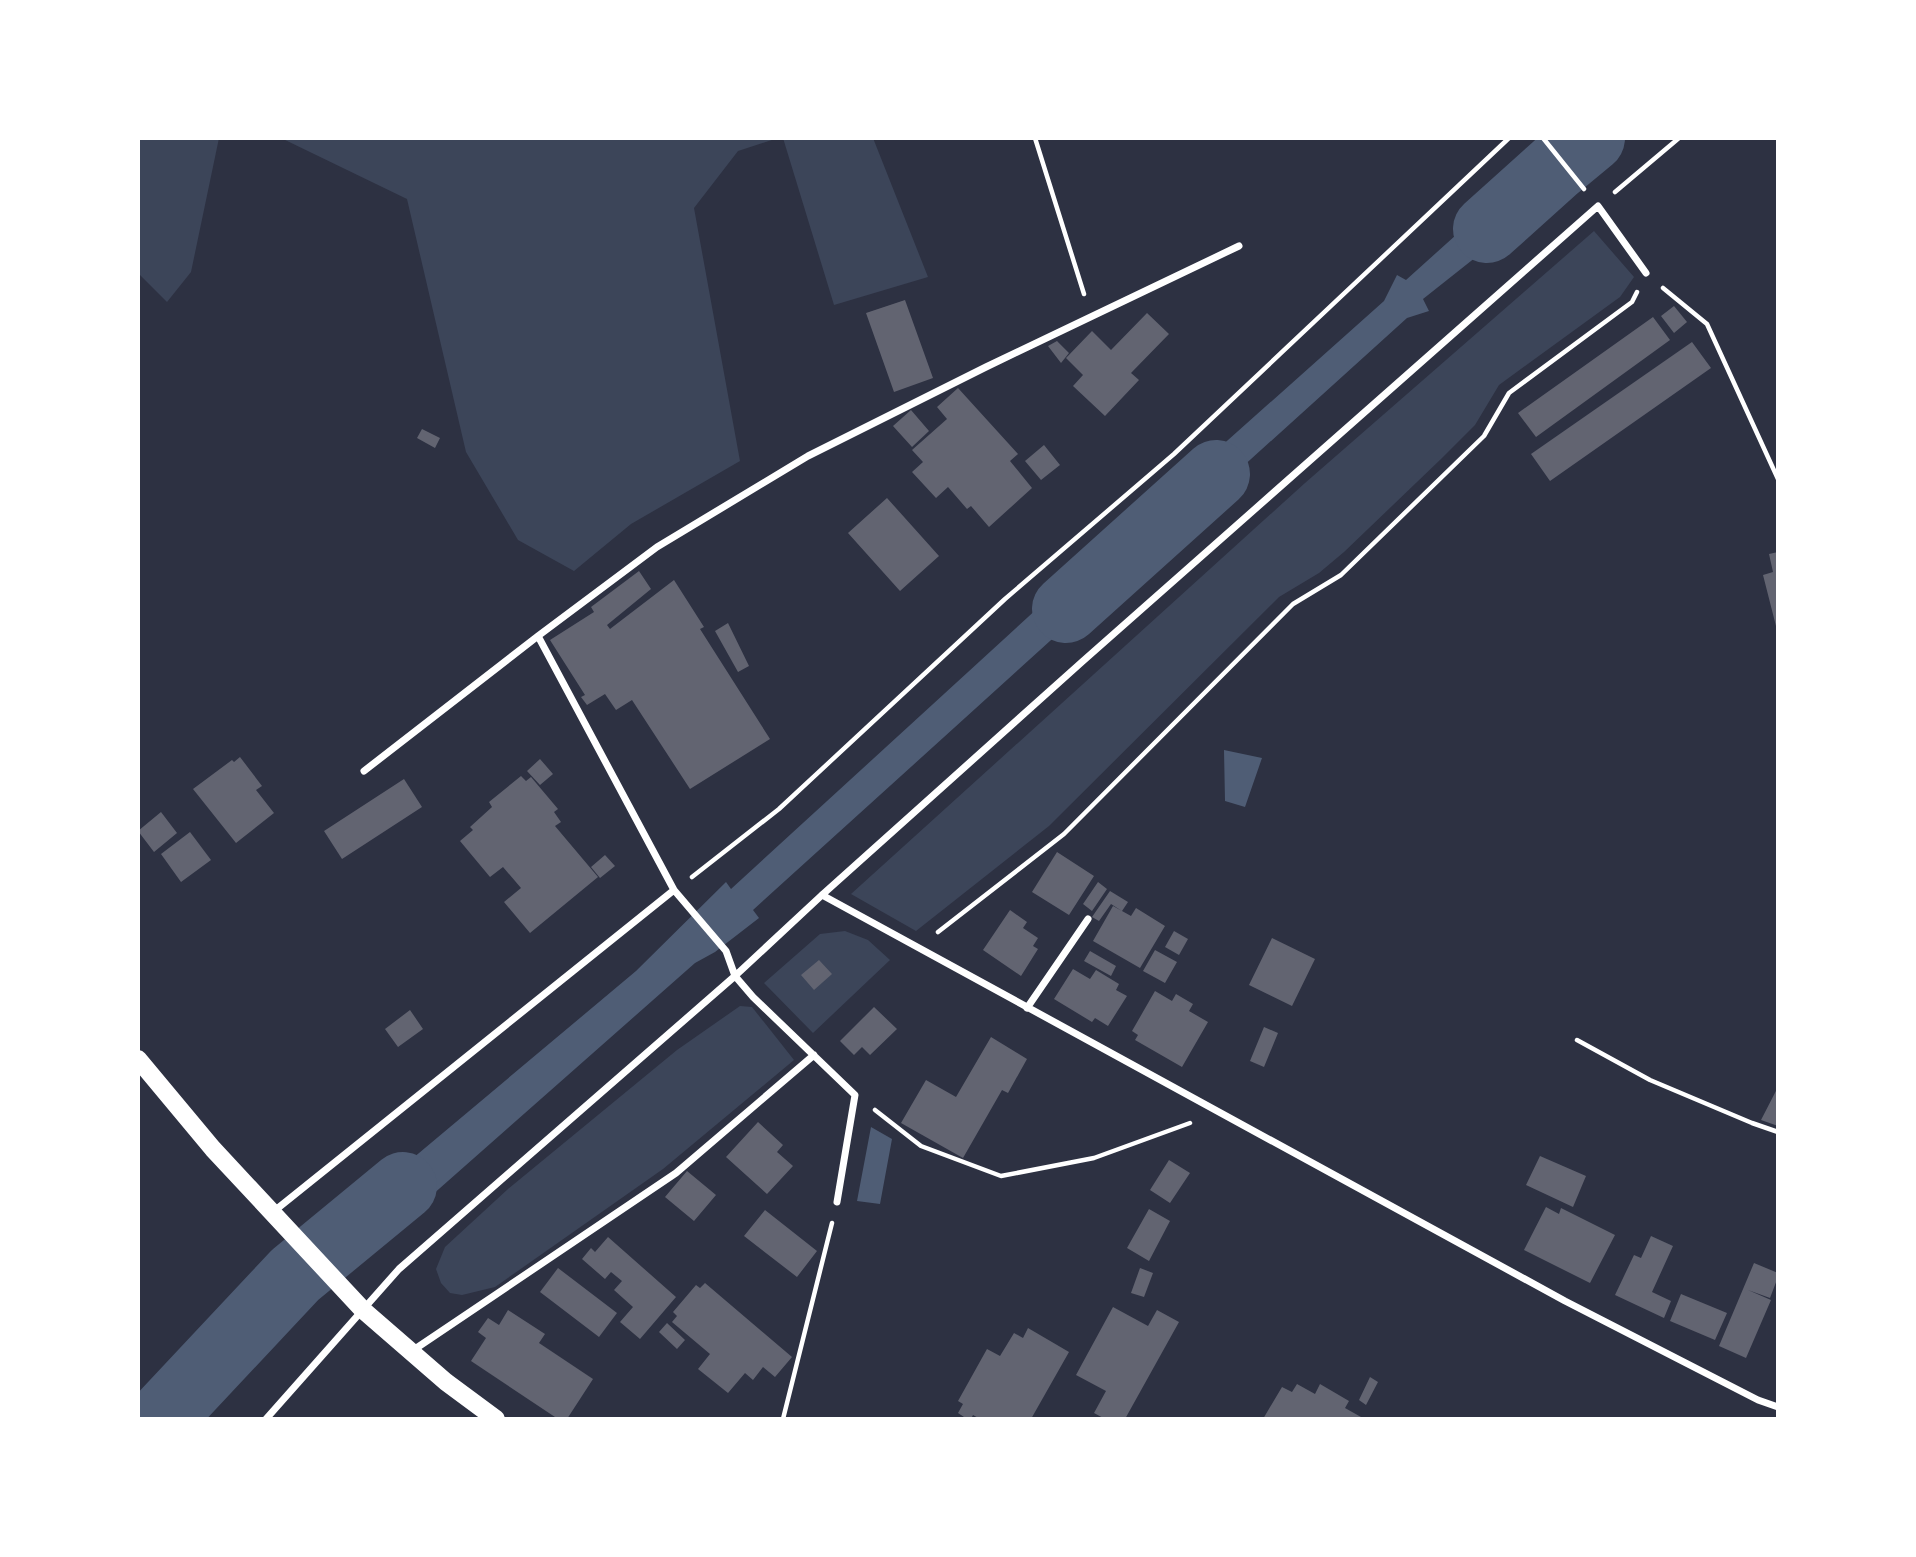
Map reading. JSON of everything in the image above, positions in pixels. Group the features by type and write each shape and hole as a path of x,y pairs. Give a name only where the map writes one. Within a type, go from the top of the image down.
{"main road":[{"path":"138,1059 213,1149 363,1310 446,1382 496,1419"}],"street":[{"path":"266,1419 399,1269 735,976 822,895 1598,206 1646,273"},
{"path":"364,771 657,547 808,456 1239,246"},
{"path":"538,636 674,890 726,951 735,976 753,997 855,1095 837,1202"},
{"path":"272,1213 674,890"},
{"path":"822,895 1565,1301 1758,1400 1778,1407"},
{"path":"1027,1007 1088,919"},
{"path":"411,1352 676,1173 814,1055"}],"path":[{"path":"1035,138 1091,316"},
{"path":"674,890 779,809 1005,599 1174,454 1509,138"},
{"path":"1543,138 1576,180"},
{"path":"1598,206 1679,138"},
{"path":"918,948 1064,834 1293,604 1341,575 1484,436 1509,393 1632,302 1646,273 1707,324 1778,479"},
{"path":"1577,1040 1650,1080 1778,1132"},
{"path":"855,1095 921,1146 1000,1176 1094,1158 1219,1112"},
{"path":"783,1419 837,1202"}],"shaded area":[{"path":"138,138 219,138 191,272 167,302 138,273"},
{"path":"281,138 778,138 738,151 694,208 740,461 631,524 574,571 518,540 466,452 407,199"},
{"path":"783,138 873,138 928,277 834,305"},
{"path":"1571,138 1615,138 1583,169 1562,146"},
{"path":"1547,153 1572,181 1423,299 1429,311 1407,318 1156,545 1135,523 1384,301 1397,275 1406,280"},
{"path":"1594,231 1634,277 1620,297 1499,385 1475,425 1441,459 1344,552 1319,573 1279,597 1049,826 916,931 851,894 1305,483"},
{"path":"1123,530 1145,555 753,910 759,918 715,952 695,963 354,1264 320,1236 636,971 726,882 731,889"},
{"path":"1224,750 1262,758 1245,807 1225,801"},
{"path":"845,931 868,940 890,960 813,1033 764,983 820,934"},
{"path":"740,1006 752,1007 794,1060 663,1169 495,1287 462,1295 450,1293 441,1283 436,1269 445,1247 508,1189 677,1050"},
{"path":"871,1127 892,1139 880,1204 857,1201"},
{"path":"292,1259 314,1290 187,1419 138,1419 171,1383"}],"building":[{"path":"905,300 933,378 894,392 866,313"},
{"path":"1674,306 1687,322 1674,333 1661,316"},
{"path":"1147,313 1169,334 1131,373 1139,380 1105,416 1073,386 1083,375 1066,358 1092,331 1111,350"},
{"path":"1653,317 1670,340 1536,437 1518,413"},
{"path":"1057,341 1069,353 1061,363 1048,346"},
{"path":"1692,342 1711,368 1550,481 1531,454"},
{"path":"958,388 1018,454 1010,461 1032,488 989,527 971,506 967,509 948,487 936,498 912,472 923,462 912,450 947,419 937,407"},
{"path":"911,410 929,431 912,447 893,426"},
{"path":"422,429 440,438 435,448 417,438"},
{"path":"1044,445 1060,465 1041,480 1025,461"},
{"path":"887,498 939,556 900,591 848,533"},
{"path":"1778,552 1777,630 1763,575 1773,572 1769,554"},
{"path":"639,571 651,589 607,625 610,629 674,580 704,627 700,629 770,739 690,789 632,700 616,710 605,694 587,705 581,697 585,695 550,640 594,612 591,607"},
{"path":"728,623 749,666 738,672 715,631"},
{"path":"240,757 262,786 256,790 274,813 236,843 193,789"},
{"path":"540,759 553,774 540,785 527,771"},
{"path":"521,776 526,781 531,777 558,809 554,812 561,822 555,826 598,877 530,933 504,902 521,888 503,867 490,877 460,841 473,830 470,827 492,807 489,802"},
{"path":"404,779 422,807 342,859 324,831"},
{"path":"161,812 177,833 154,852 138,831"},
{"path":"190,832 211,860 181,882 161,854"},
{"path":"1057,852 1094,876 1069,915 1032,892"},
{"path":"605,855 615,866 600,878 591,867"},
{"path":"1098,882 1107,889 1092,911 1083,904"},
{"path":"1110,891 1128,902 1122,911 1111,904 1099,921 1092,917"},
{"path":"1113,906 1131,916 1136,908 1165,926 1140,968 1093,941"},
{"path":"1010,910 1027,922 1023,928 1038,938 1033,946 1038,949 1021,976 983,950"},
{"path":"1174,931 1188,939 1179,955 1165,947"},
{"path":"1272,938 1315,959 1292,1006 1249,985"},
{"path":"1155,950 1177,962 1165,983 1143,971"},
{"path":"1090,951 1116,966 1111,976 1084,961"},
{"path":"819,960 832,974 814,990 801,975"},
{"path":"1073,969 1090,979 1096,970 1119,984 1116,990 1127,996 1108,1026 1095,1018 1092,1022 1054,999"},
{"path":"1155,991 1172,1001 1176,994 1193,1004 1189,1011 1208,1022 1182,1067 1135,1040 1138,1035 1132,1031"},
{"path":"874,1007 897,1029 870,1055 862,1047 854,1055 840,1041"},
{"path":"410,1010 423,1029 398,1047 385,1029"},
{"path":"1264,1027 1278,1033 1264,1067 1250,1061"},
{"path":"991,1037 1027,1059 1008,1093 1002,1090 963,1158 901,1123 926,1080 956,1097"},
{"path":"1778,1087 1778,1126 1761,1120"},
{"path":"758,1122 783,1145 777,1152 793,1166 767,1194 726,1157"},
{"path":"1540,1156 1586,1176 1573,1207 1526,1185"},
{"path":"1169,1160 1190,1173 1170,1203 1150,1190"},
{"path":"687,1171 716,1195 694,1221 665,1197"},
{"path":"1546,1207 1559,1214 1561,1208 1615,1235 1590,1283 1524,1250"},
{"path":"1149,1209 1170,1221 1149,1261 1127,1248"},
{"path":"765,1210 817,1251 797,1277 744,1236"},
{"path":"1651,1236 1673,1246 1652,1292 1671,1301 1664,1318 1615,1295 1634,1255 1641,1258"},
{"path":"608,1237 676,1297 640,1339 620,1322 633,1307 614,1290 622,1281 611,1272 605,1279 582,1259 591,1248 595,1252"},
{"path":"1754,1263 1778,1273 1778,1277 1770,1298 1748,1290 1771,1300 1746,1358 1719,1346"},
{"path":"558,1268 617,1313 599,1337 540,1292"},
{"path":"1140,1268 1153,1273 1144,1297 1131,1293"},
{"path":"705,1283 792,1357 775,1377 763,1367 753,1380 745,1373 728,1393 698,1369 710,1354 672,1322 677,1316 673,1312 696,1285 700,1288"},
{"path":"1681,1294 1727,1313 1715,1340 1670,1321"},
{"path":"1113,1307 1148,1326 1157,1310 1179,1322 1125,1419 1105,1419 1094,1413 1106,1391 1076,1375"},
{"path":"508,1310 545,1334 539,1343 593,1379 567,1419 558,1419 471,1361 486,1338 478,1332 488,1318 499,1325"},
{"path":"667,1323 685,1340 677,1349 659,1332"},
{"path":"1028,1328 1069,1352 1031,1419 980,1419 973,1415 971,1419 967,1419 958,1413 963,1404 958,1401 987,1349 1000,1356 1014,1333 1023,1338"},
{"path":"1370,1377 1378,1382 1366,1405 1359,1400"},
{"path":"1297,1384 1315,1394 1320,1384 1349,1401 1345,1408 1361,1417 1360,1419 1263,1419 1282,1387 1292,1392"}],"waterway":[{"path":"1487,229 1591,138"},
{"path":"1066,609 1216,474"},
{"path":"160,1419 295,1275 403,1186"}]}
